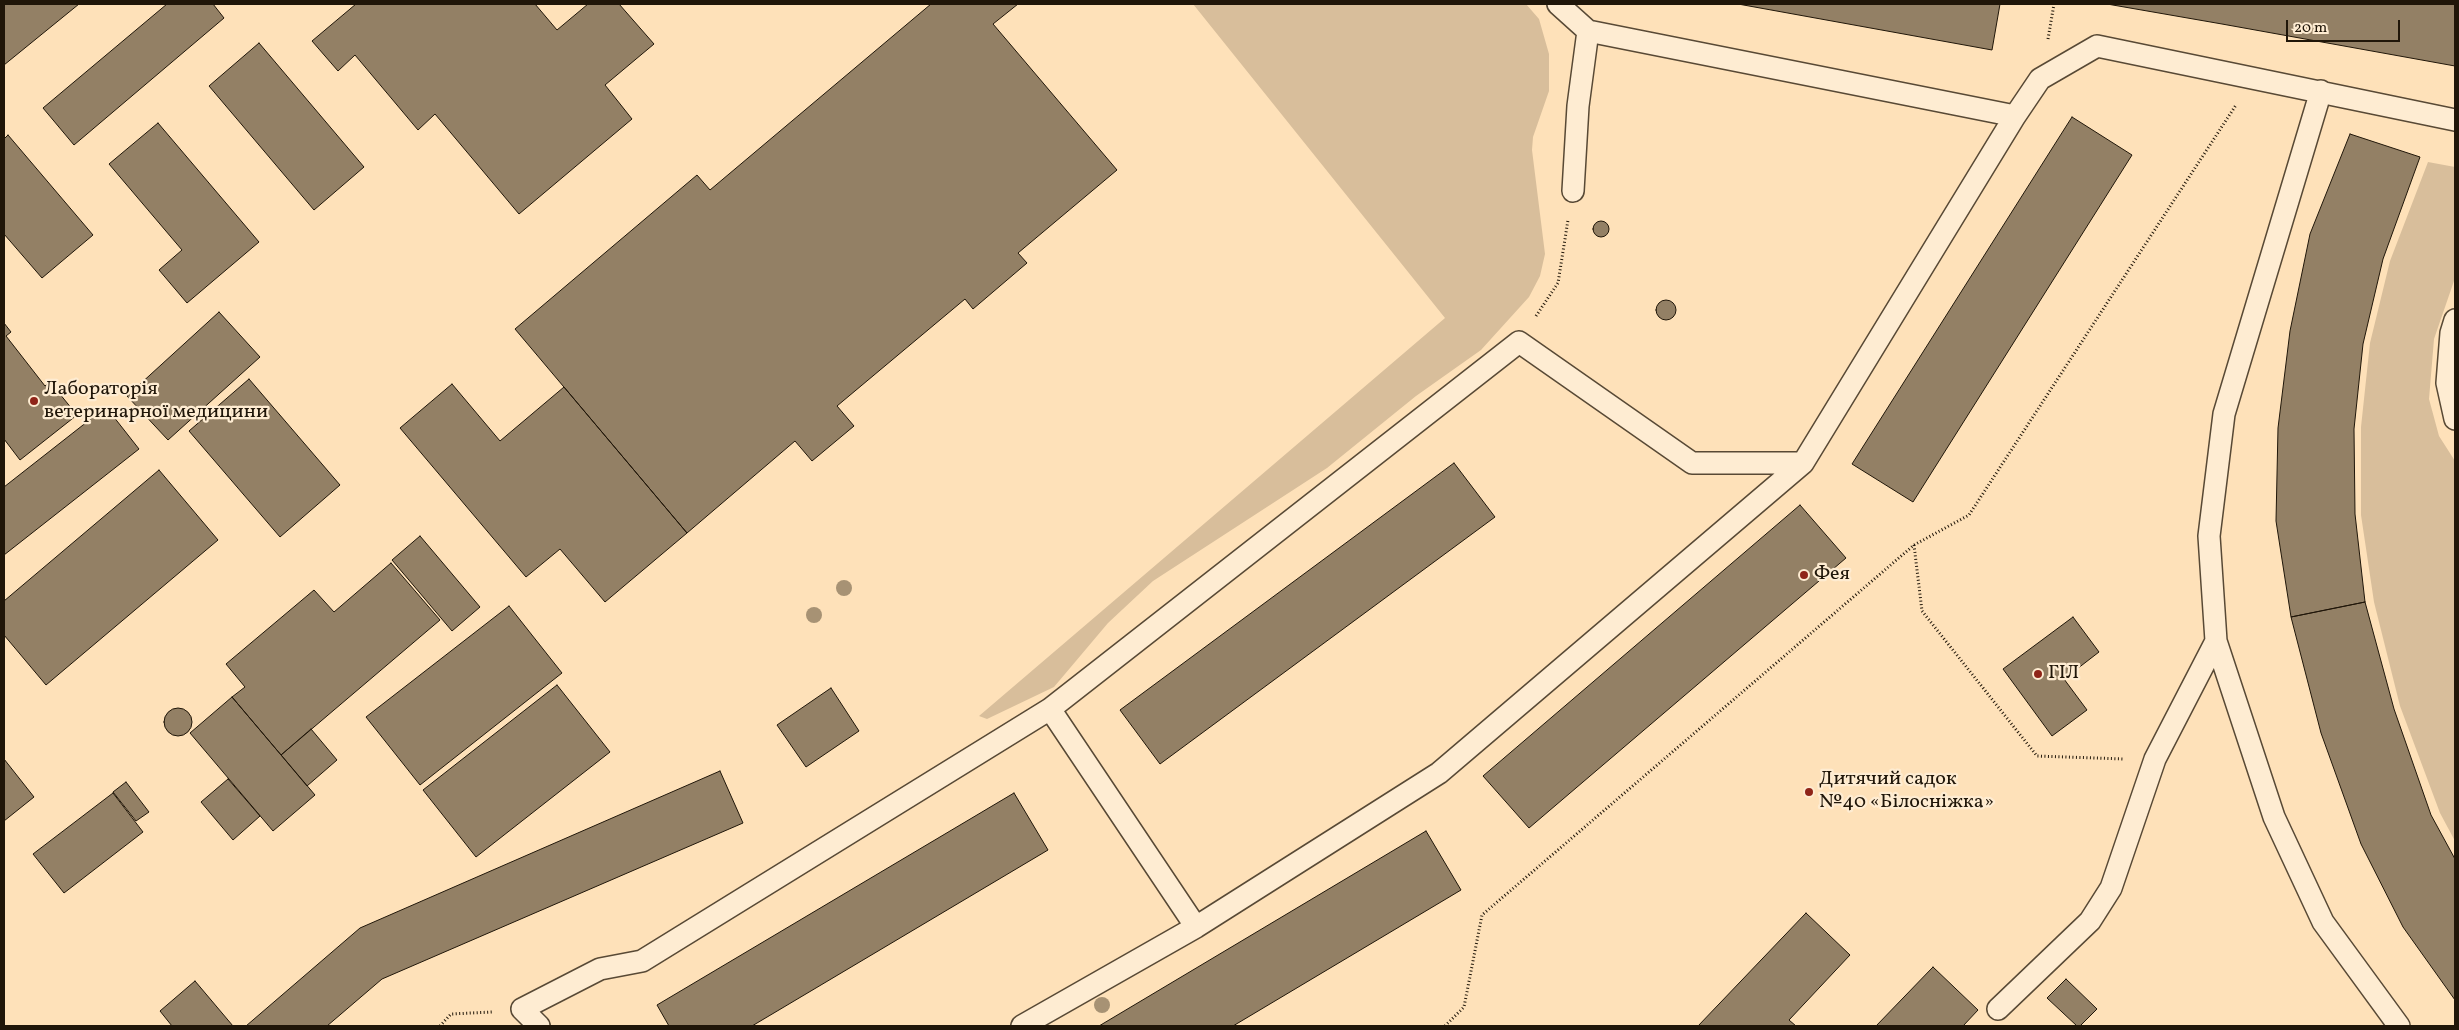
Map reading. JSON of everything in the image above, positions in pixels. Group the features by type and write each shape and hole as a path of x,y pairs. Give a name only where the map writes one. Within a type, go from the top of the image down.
{"lane":[{"path":"1558,4 1588,31 2015,116"},
{"path":"1573,190 1578,106 1588,31"},
{"path":"1022,1026 1196,928 1439,773 1803,463 2015,116 2040,79 2097,46 2455,120"},
{"path":"2321,91 2224,414 2209,536 2216,640 2274,817 2319,913 2399,1026"},
{"path":"2455,320 2451,333 2447,383 2455,419"},
{"path":"539,1026 522,1010 600,969 642,961 1050,709 1519,342 1692,463 1803,463"},
{"path":"1998,1009 2090,921 2111,888 2155,760 2216,640"},
{"path":"1050,709 1196,928"}],"path":[{"path":"1444,1026 1464,1007 1482,915 1914,545 1969,514 2254,78"},
{"path":"1519,342 1558,283 1573,190"},
{"path":"1914,545 1922,611 2037,756 2155,760"},
{"path":"440,1026 451,1014 522,1010"}],"shaded area":[{"path":"1193,4 1526,4 1539,19 1549,54 1549,91 1533,137 1532,150 1545,254 1540,276 1529,297 1481,350 1416,396 1327,468 1153,581 1108,623 1054,687 987,719 979,716 1445,318"},
{"path":"2428,162 2455,167 2455,278 2434,339 2429,399 2439,436 2455,461 2455,841 2440,813 2400,706 2374,602 2361,515 2361,427 2370,343 2390,261"}],"building":[{"path":"4,4 79,4 4,65"},
{"path":"167,4 213,4 224,18 74,145 43,108"},
{"path":"356,4 535,4 557,30 588,4 619,4 654,44 605,85 632,119 519,214 435,114 418,130 355,55 338,71 312,41"},
{"path":"931,4 1018,4 993,24 1117,170 1018,253 1027,263 973,309 965,299 837,406 854,426 812,461 795,441 687,533 515,329 697,175 710,190"},
{"path":"1738,4 2000,4 1992,50"},
{"path":"2107,4 2455,4 2455,66 2222,24"},
{"path":"259,43 364,167 314,210 209,86"},
{"path":"2072,117 2132,155 1913,502 1852,464"},
{"path":"158,123 259,242 187,303 159,270 182,250 109,164"},
{"path":"2350,134 2420,157 2383,259 2363,344 2354,429 2355,514 2365,602 2291,617 2276,521 2278,428 2290,331 2310,234"},
{"path":"8,135 93,235 42,278 4,234 4,139"},
{"path":"1601,221 1607,223 1609,229 1607,235 1601,237 1595,235 1593,229 1595,223"},
{"path":"1666,300 1673,303 1676,310 1673,317 1666,320 1659,317 1656,310 1659,303"},
{"path":"219,312 260,357 168,440 127,396"},
{"name":"Лабораторія ветеринарної медицини","path":"4,323 11,332 6,336 45,386 50,382 77,415 20,460 4,439"},
{"path":"249,379 340,485 280,537 189,431"},
{"path":"452,384 500,441 564,387 687,533 605,602 560,549 526,577 400,428"},
{"path":"106,407 139,449 4,555 4,487"},
{"path":"1454,463 1495,517 1160,764 1120,710"},
{"path":"159,470 218,540 46,685 4,635 4,601"},
{"path":"1800,505 1846,558 1529,828 1483,776"},
{"path":"420,536 480,607 452,631 392,560"},
{"path":"391,563 440,620 281,755 232,697 245,687 226,664 314,590 334,612"},
{"path":"2365,602 2394,709 2431,815 2455,859 2455,1000 2403,927 2361,844 2321,733 2291,617"},
{"path":"509,606 562,673 420,785 366,717"},
{"name":"ГІЛ","path":"2073,617 2099,652 2064,679 2087,710 2052,736 2003,669"},
{"path":"557,685 610,752 476,857 423,790"},
{"path":"831,688 859,731 806,767 777,725"},
{"path":"232,697 315,795 273,831 190,733"},
{"path":"178,708 188,712 192,722 188,732 178,736 168,732 164,722 168,712"},
{"path":"311,729 337,760 307,786 281,755"},
{"path":"4,759 34,797 4,821"},
{"path":"720,771 743,823 382,979 327,1026 246,1026 360,928"},
{"path":"228,779 260,816 233,840 201,802"},
{"path":"126,782 149,812 136,821 113,792"},
{"path":"113,793 143,832 64,893 33,854"},
{"path":"1014,793 1048,850 752,1026 669,1026 657,1005"},
{"path":"1426,831 1461,890 1233,1026 1099,1026"},
{"path":"1806,913 1850,955 1789,1020 1796,1026 1698,1026"},
{"path":"1933,967 1978,1010 1963,1026 1876,1026"},
{"path":"2066,979 2097,1009 2080,1026 2077,1026 2047,998"},
{"path":"195,981 233,1026 172,1026 160,1011"}],"place":[{"name":"Лабораторія ветеринарної медицини","path":"34,401"},
{"name":"Фея","path":"1804,575"},
{"name":"ГІЛ","path":"2038,674"},
{"name":"Дитячий садок №40 «Білосніжка»","path":"1809,792"}]}
